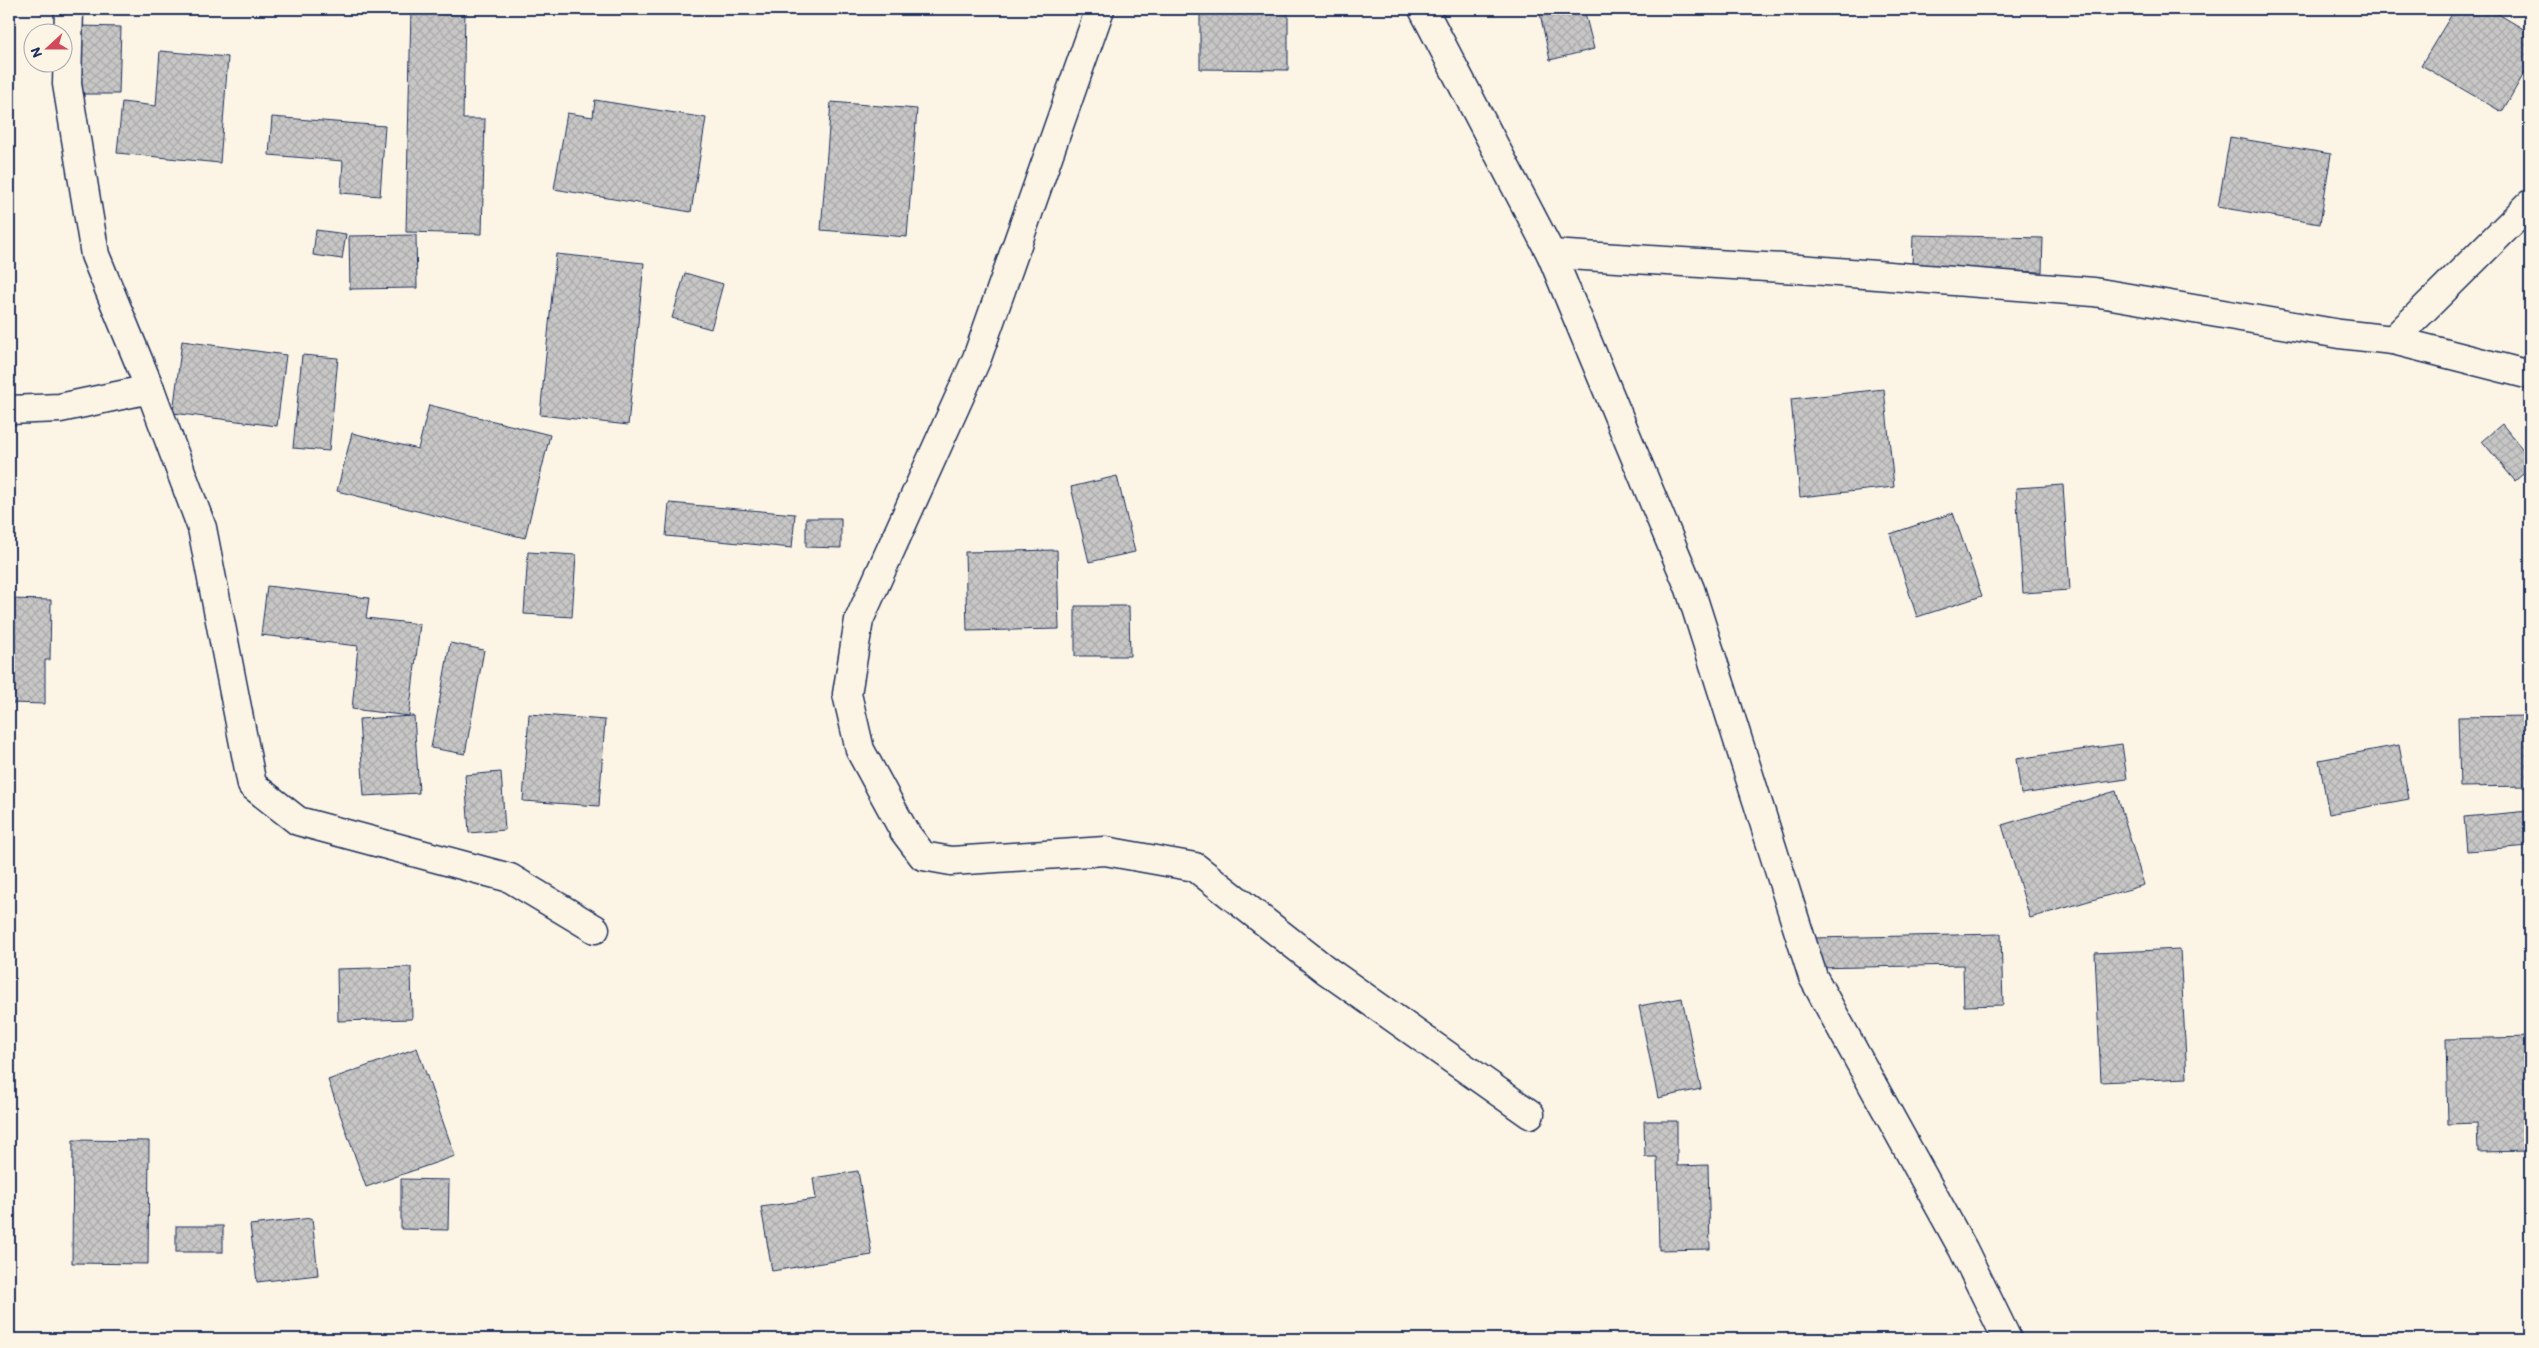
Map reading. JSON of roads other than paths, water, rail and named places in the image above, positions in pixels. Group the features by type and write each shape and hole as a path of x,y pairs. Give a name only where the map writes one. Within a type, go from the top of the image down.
{"street":[{"path":"69,9 67,84 95,255 150,389 202,528 252,785 298,821 510,878 595,929"},
{"path":"1100,9 977,358 859,620 847,694 860,750 904,831 923,856 951,861 1105,851 1195,867 1326,970 1530,1114"},
{"path":"1423,9 1551,254 1690,589 1813,976 1963,1249 2008,1339"},
{"path":"2393,340 2530,204"},
{"path":"1551,254 1799,269 2094,292 2340,334 2393,340 2530,376"},
{"path":"9,410 60,408 150,389"}]}
